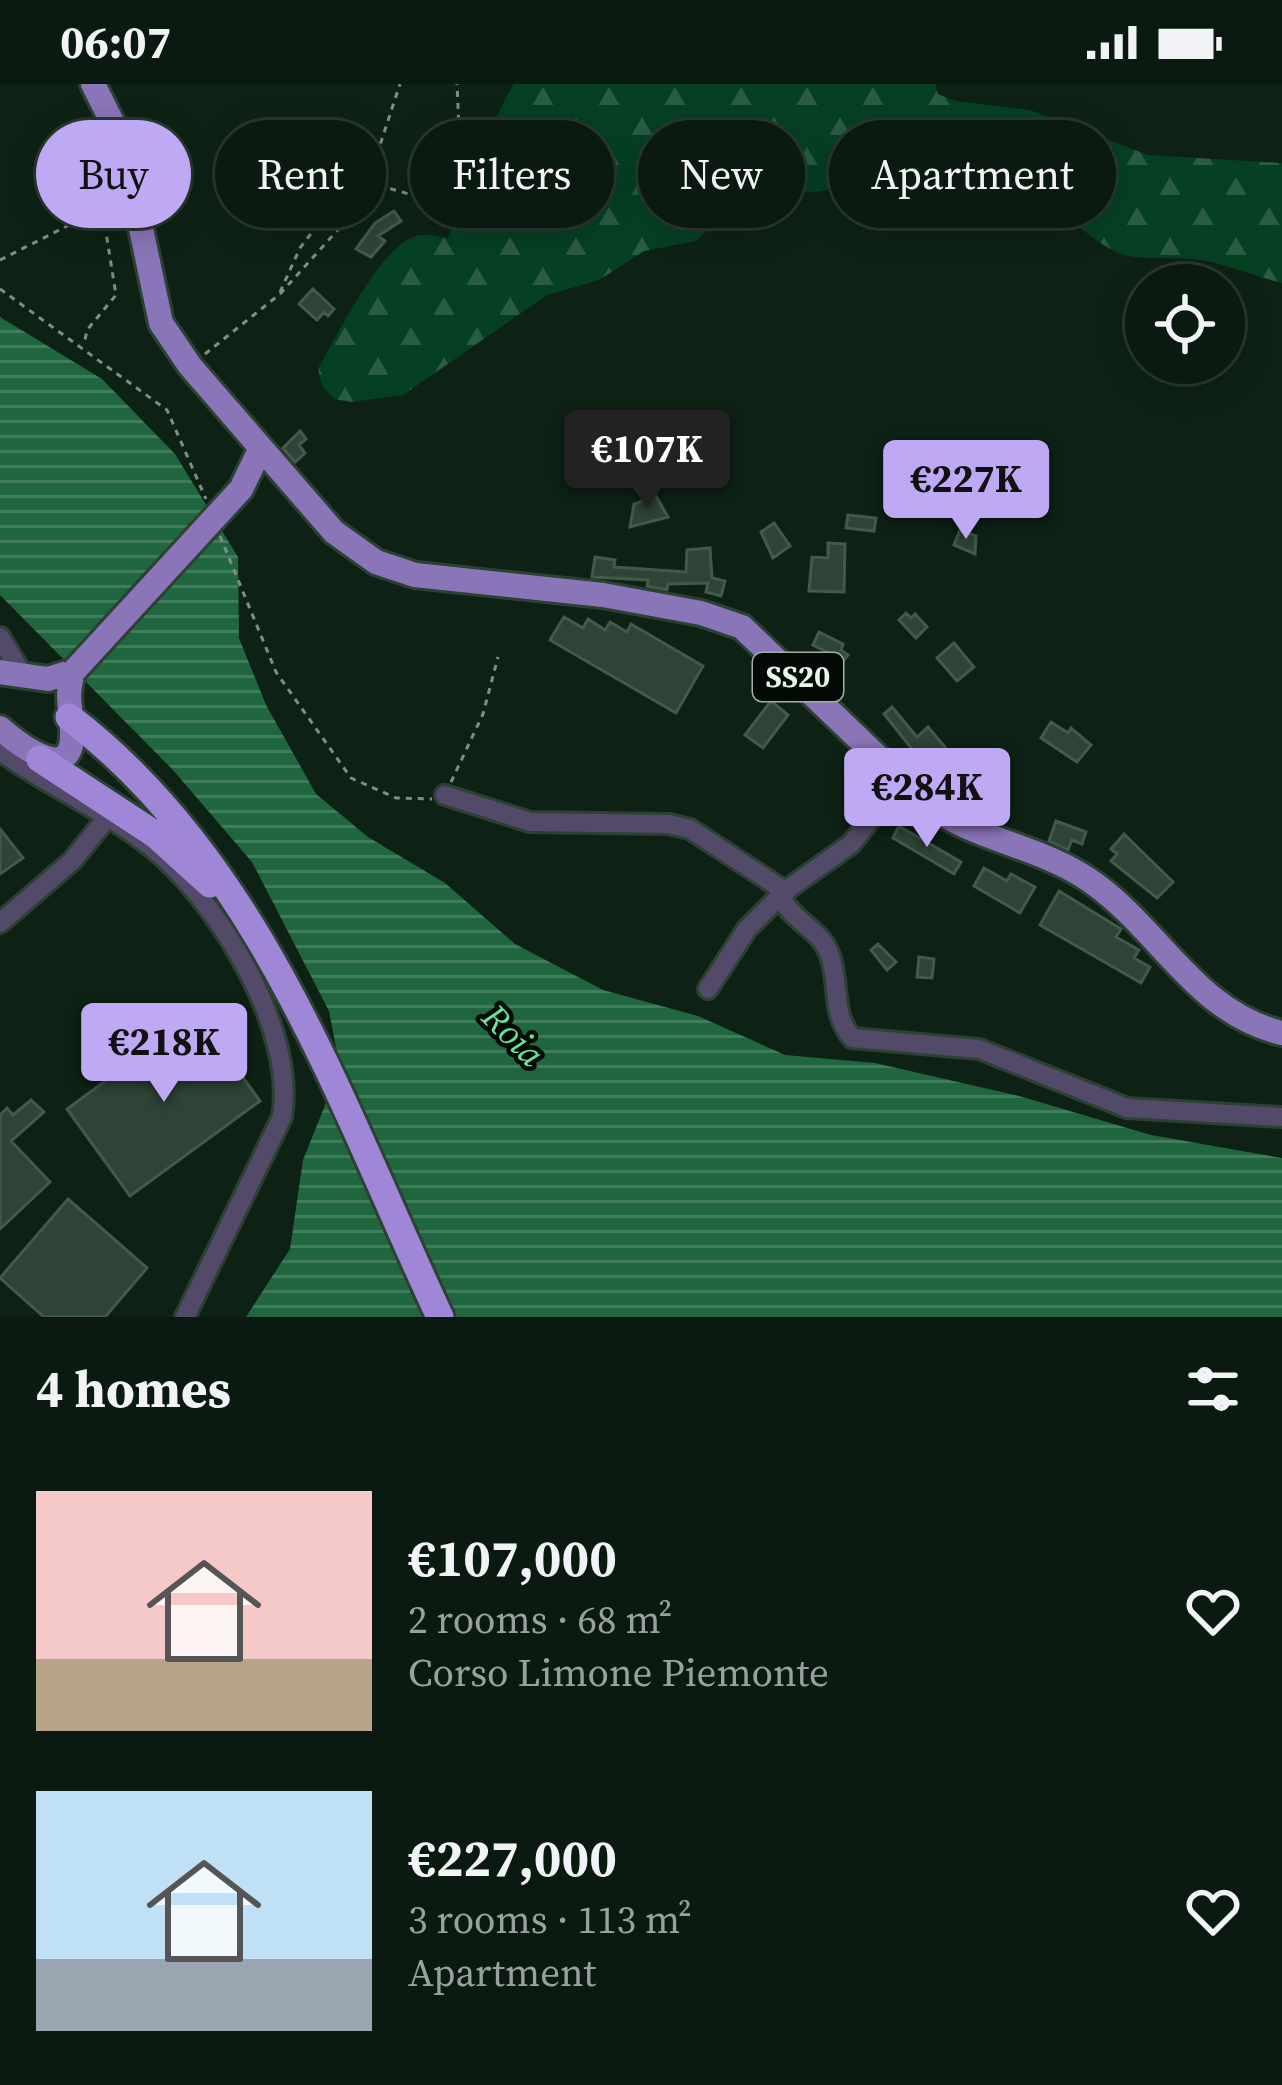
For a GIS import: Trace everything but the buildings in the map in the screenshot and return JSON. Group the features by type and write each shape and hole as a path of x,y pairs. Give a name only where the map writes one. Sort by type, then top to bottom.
{"highway":[{"path":"69,717 176,815 250,924 293,1004 440,1317"},
{"path":"40,759 157,835 250,924"}],"main road":[{"name":"SS20","path":"93,84 123,144 161,323 190,366 334,532 395,568 456,581 603,595 701,613 742,627 902,781 952,822 1085,877 1117,901 1199,990 1226,1011 1282,1034"},
{"path":"0,728 40,759 57,756 68,746 68,686 74,671 268,459"},
{"path":"16,674 48,680 74,671"},
{"path":"16,674 69,717"}],"street":[{"path":"0,637 16,674"},
{"path":"0,751 162,856 244,959 271,1026 285,1099 271,1151 185,1317"},
{"path":"708,989 747,928 785,891 851,844 902,781"},
{"path":"445,795 530,823 669,824 690,829 785,891"},
{"path":"0,923 72,861 106,819"},
{"path":"785,891 783,902 790,914 830,955 838,1015 852,1038 979,1049 1127,1108 1282,1117"}],"path":[{"path":"280,294 300,248 381,142 400,84"},
{"path":"190,366 280,294 371,193 388,188 423,198 459,128 457,84"},
{"path":"0,260 87,216 104,220 116,295 87,330 84,346"},
{"path":"0,289 167,410 210,508"},
{"path":"216,526 276,672 351,778 396,798 425,801 445,795 483,714 498,657"}],"green space":[{"path":"514,84 935,84 938,94 955,101 1030,110 1056,120 829,120 829,190 815,192 805,191 805,120 638,120 638,228 709,228 696,241 644,251 599,280 547,295 403,395 352,402 334,399 322,385 318,369 372,277 411,238 448,238 452,228 614,228 614,120 496,120"},
{"path":"1116,143 1148,155 1282,163 1282,283 1245,272 1245,264 1147,258 1104,245 1081,228 1116,228"}],"water":[{"name":"Roia","path":"0,317 102,379 175,454 238,557 239,638 266,705 316,794 368,837 445,883 515,944 603,990 698,1016 785,1055 875,1063 1019,1096 1151,1135 1282,1158 1282,1317 246,1317 290,1249 303,1160 340,1068 329,1011 252,862 173,770 0,595"}]}
